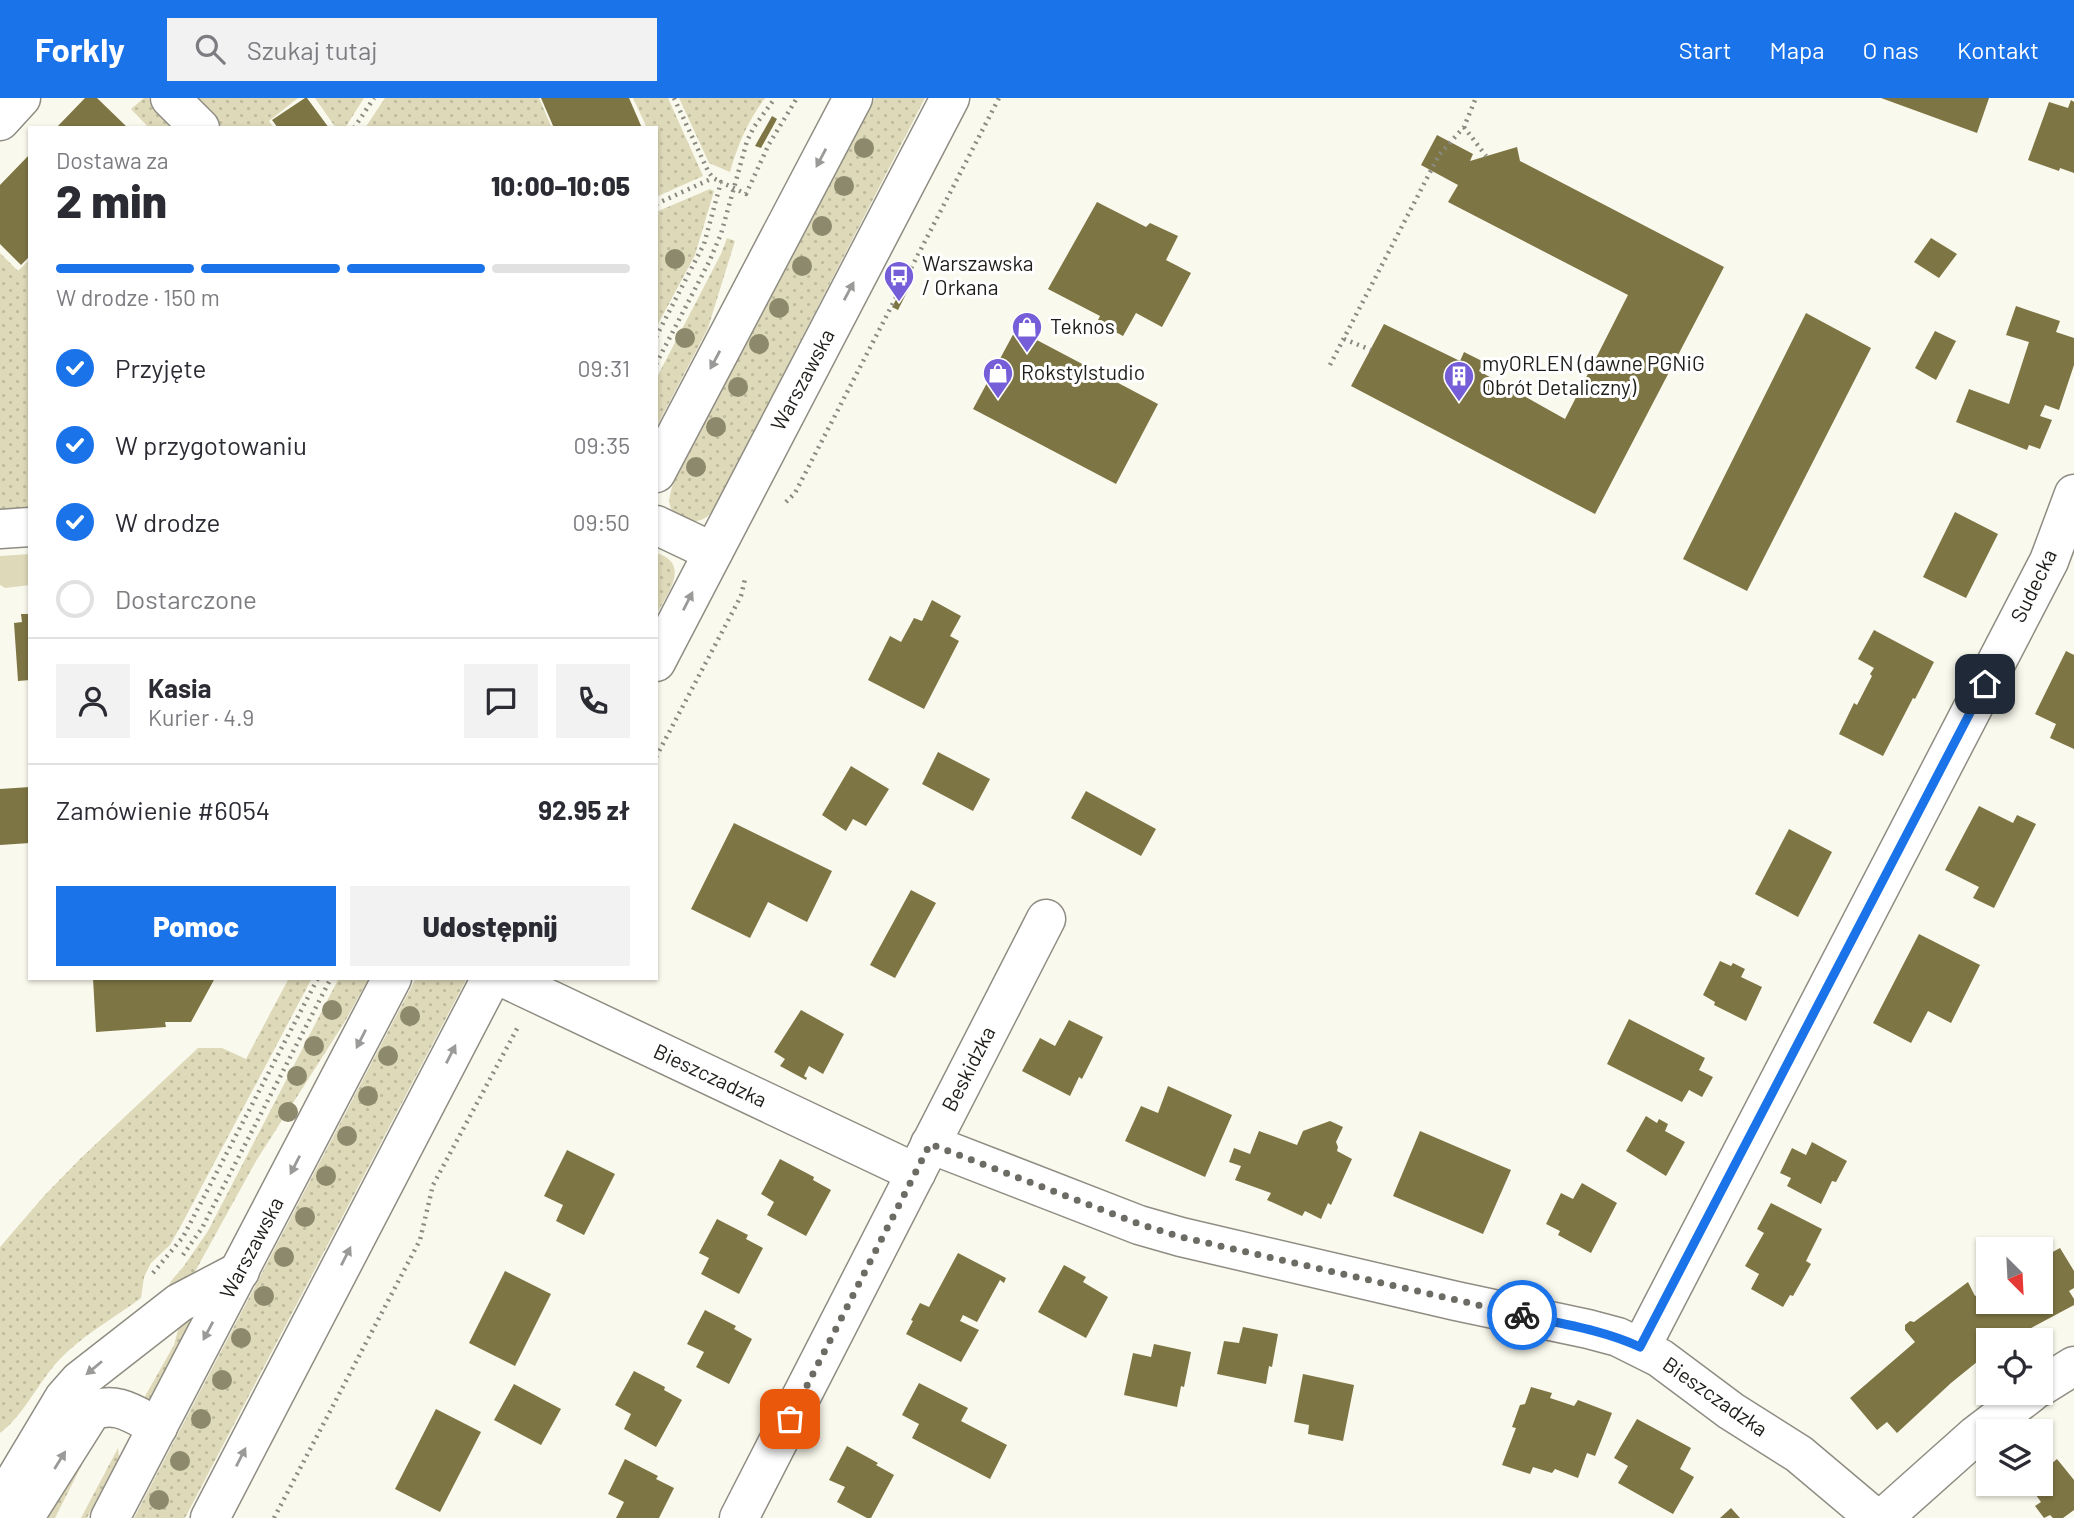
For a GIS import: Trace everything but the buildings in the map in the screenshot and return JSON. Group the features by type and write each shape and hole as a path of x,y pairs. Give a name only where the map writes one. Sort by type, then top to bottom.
{"street":[{"path":"0,121 21,98"},
{"path":"170,98 198,126"},
{"path":"658,469 853,98"},
{"name":"Warszawska","path":"658,658 950,98"},
{"name":"Sudecka","path":"1640,1347 2062,565 2074,494"},
{"path":"658,526 713,552"},
{"path":"0,529 28,527"},
{"name":"Beskidzka","path":"739,1518 1046,919"},
{"name":"Warszawska","path":"110,1518 391,980"},
{"path":"210,1518 490,980"},
{"name":"Bieszczadzka","path":"509,980 923,1159 1170,1234 1618,1337 1660,1358 1731,1411 1799,1454 1875,1518"},
{"path":"0,1505 64,1398 79,1381 179,1303 240,1271"},
{"path":"2053,1379 2074,1366"},
{"path":"1883,1518 1976,1435 2015,1405"},
{"path":"24,1518 91,1412 117,1407 158,1427"}],"path":[{"path":"355,126 374,98"},
{"path":"674,98 713,178 746,194 769,144 797,98"},
{"path":"658,360 709,262 720,234 747,141 775,98"},
{"path":"779,507 796,493 999,98"},
{"path":"1330,365 1438,155 1464,127 1475,100"},
{"path":"1464,127 1486,156"},
{"path":"658,203 713,178"},
{"path":"658,333 704,244 721,182"},
{"path":"1344,338 1371,350"},
{"path":"658,753 741,596 747,573"},
{"path":"149,1279 155,1268 183,1237 317,980"},
{"path":"176,1264 202,1228 330,980"},
{"path":"274,1518 420,1240 433,1185 521,1020"}],"shaded area":[{"path":"144,98 148,98 176,126 147,126 131,109"},
{"path":"187,98 298,98 269,121 273,126 215,126"},
{"path":"315,98 364,98 346,126 335,126"},
{"path":"385,98 539,98 551,126 366,126"},
{"path":"633,98 668,98 703,176 658,196 658,126 646,126"},
{"path":"679,98 765,98 744,133 730,172 709,163"},
{"path":"875,98 925,98 715,507 708,516 698,521 681,518 670,506 673,484"},
{"path":"710,189 714,191 695,255 658,324 658,289 658,211"},
{"path":"727,238 735,241 708,328 658,424 658,375"},
{"path":"0,253 18,271 28,261 28,516 0,518"},
{"path":"28,554 28,585 5,588 0,585 0,556"},
{"path":"658,554 673,564 675,572 670,589 658,611"},
{"path":"288,980 311,980 170,1245 151,1263 144,1277 141,1298 67,1352 9,1426 0,1433 0,1247 80,1159 198,1048 222,1048 246,1059"},
{"path":"338,980 368,980 344,1023 256,1161 192,1277 168,1287 208,1231"},
{"path":"415,980 466,980 185,1518 134,1518"},
{"path":"192,1318 147,1405 140,1405 174,1345 178,1330 175,1320"},
{"path":"96,1437 55,1518 40,1518"},
{"path":"118,1448 119,1457 87,1518 81,1518"}],"way so far":[{"path":"790,1419 930,1144 1139,1224 1181,1237 1522,1315"}],"place":[{"name":"Warszawska / Orkana","path":"899,303"},
{"name":"Teknos","path":"1027,354"},
{"name":"Rokstylstudio","path":"998,400"},
{"name":"myORLEN (dawne PGNiG Obrót Detaliczny)","path":"1459,403"}],"route":[{"path":"1522,1315 1618,1337 1640,1347 1985,684"}]}
